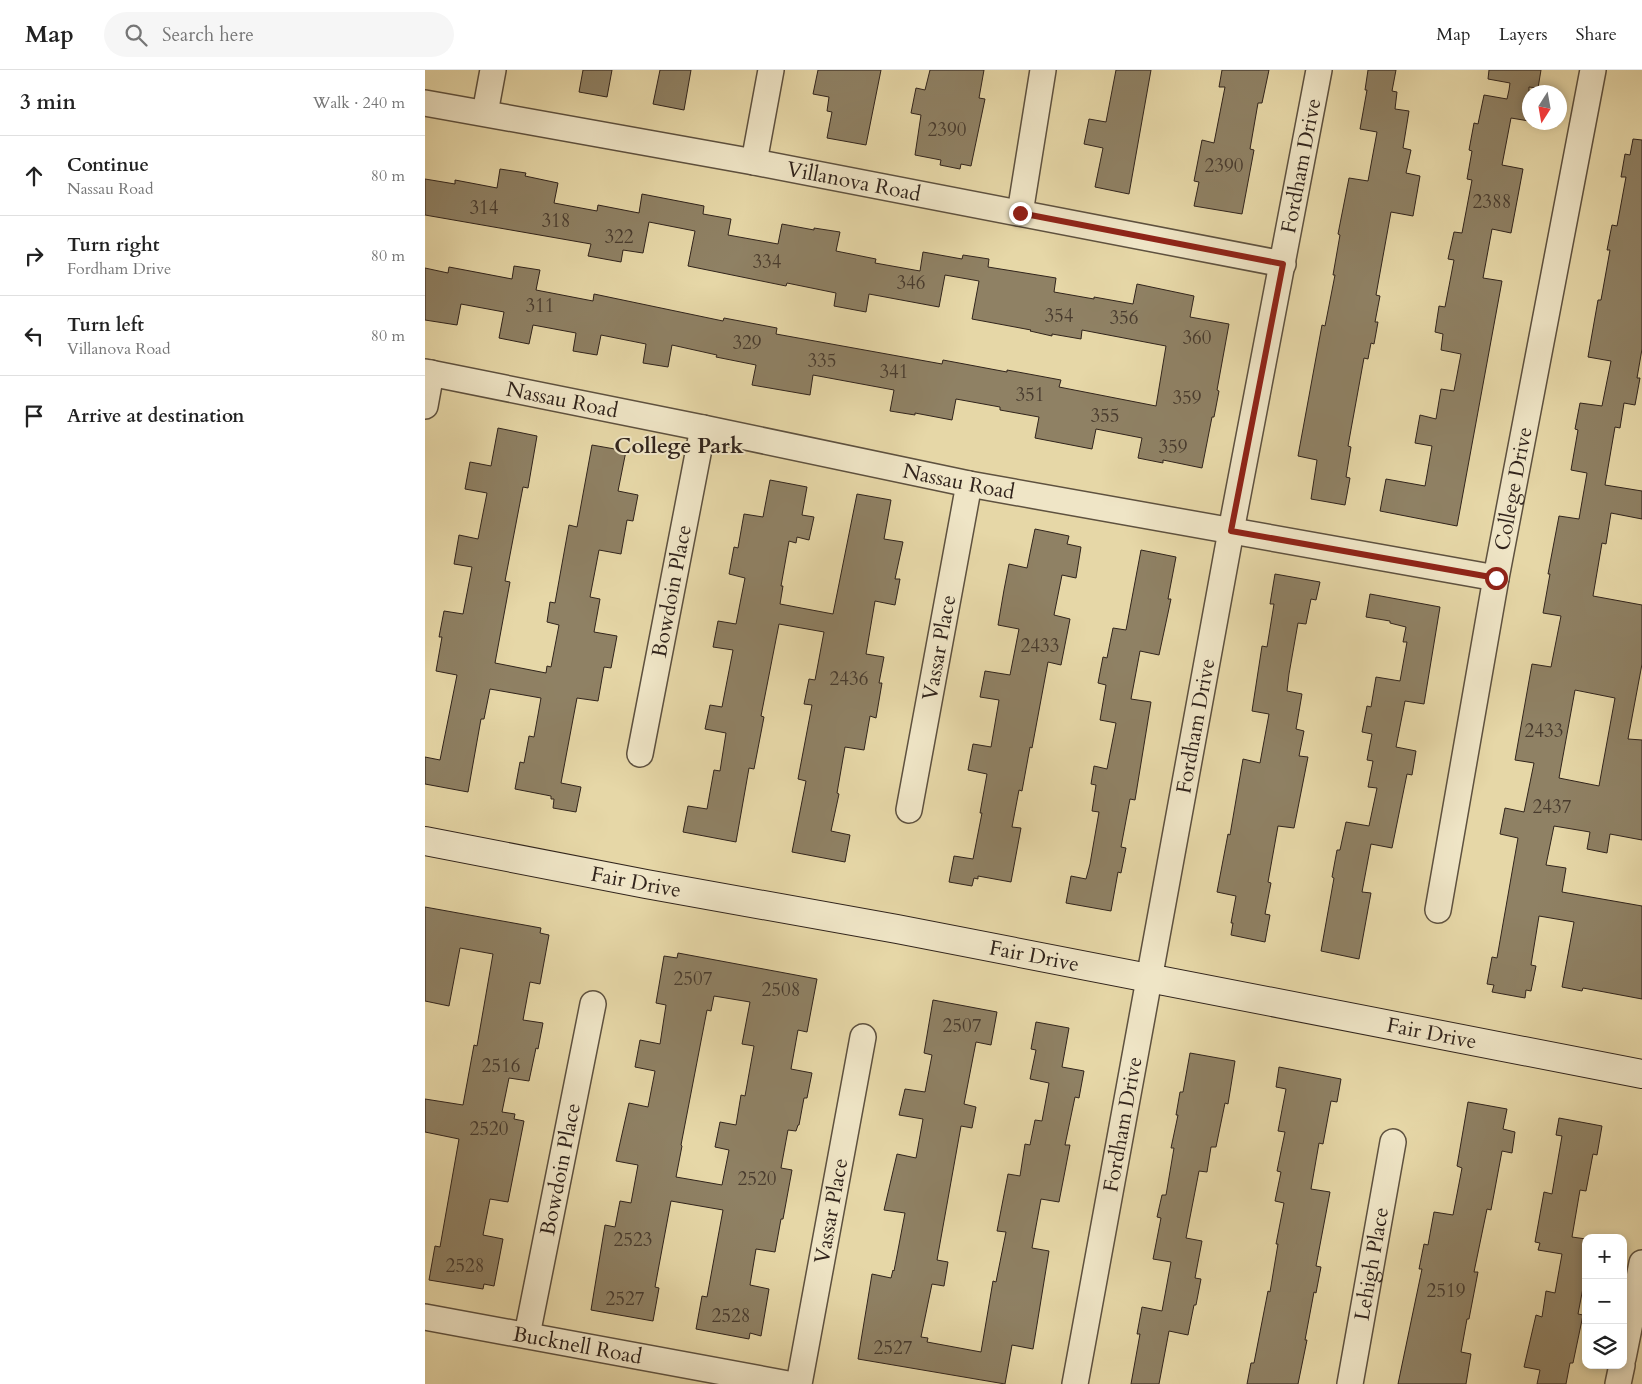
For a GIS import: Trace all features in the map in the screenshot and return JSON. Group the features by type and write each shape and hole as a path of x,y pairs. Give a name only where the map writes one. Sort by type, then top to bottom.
{"main road":[{"name":"Fair Drive","path":"425,841 645,884 897,929 1642,1074"}],"street":[{"path":"485,113 493,70"},
{"path":"754,162 771,70"},
{"path":"1020,213 1043,70"},
{"name":"Fordham Drive","path":"1075,1384 1231,531 1319,70"},
{"name":"College Drive","path":"1438,910 1496,578 1593,70"},
{"name":"Villanova Road","path":"425,103 754,162 1283,264"},
{"path":"425,406 428,373"},
{"name":"Nassau Road","path":"428,373 969,484 1496,578"},
{"name":"Bowdoin Place","path":"640,754 703,428"},
{"name":"Vassar Place","path":"909,810 969,484"},
{"name":"Bowdoin Place","path":"527,1336 593,1004"},
{"name":"Vassar Place","path":"799,1384 863,1037"},
{"name":"Lehigh Place","path":"1350,1384 1393,1142"},
{"path":"1627,1338 1642,1263"},
{"name":"Bucknell Road","path":"425,1316 788,1384"},
{"path":"1618,1384 1621,1369"}],"building":[{"path":"583,70 612,70 607,97 579,92"},
{"path":"660,70 691,70 684,110 653,104"},
{"path":"818,70 881,70 866,145 827,138 832,112 827,111 829,97 813,94"},
{"path":"930,70 984,70 979,98 985,99 971,166 961,164 960,169 940,165 941,160 915,155 921,115 911,113 916,88 925,90"},
{"path":"1116,70 1151,70 1129,194 1095,187 1103,148 1084,144 1089,119 1106,122"},
{"path":"1222,70 1269,70 1262,103 1258,103 1250,149 1254,150 1242,214 1194,206 1199,182 1194,181 1202,140 1214,143 1225,87 1219,87"},
{"path":"1368,70 1396,70 1392,91 1397,92 1395,109 1409,111 1403,148 1411,150 1406,173 1420,176 1413,216 1391,212 1376,295 1380,296 1375,322 1378,322 1374,344 1371,343 1368,359 1364,358 1348,446 1351,447 1346,477 1350,478 1345,505 1311,499 1317,460 1298,456 1322,325 1325,326 1335,275 1333,275 1340,235 1338,234 1349,178 1368,181 1377,132 1360,129 1367,90 1365,90"},
{"path":"1489,70 1541,70 1538,85 1522,85 1522,120 1511,118 1502,165 1523,169 1511,233 1492,229 1483,278 1502,281 1457,526 1380,511 1386,479 1425,486 1432,446 1415,443 1420,415 1436,419 1441,389 1454,391 1461,354 1441,350 1443,334 1435,332 1439,306 1445,307 1454,260 1448,259 1454,232 1462,233 1472,180 1467,179 1472,151 1469,150 1474,123 1478,124 1484,95 1507,99 1509,90 1510,83 1488,79"},
{"path":"1633,139 1642,140 1642,349 1637,378 1640,378 1635,405 1624,403 1620,428 1615,427 1605,485 1642,491 1642,519 1611,513 1606,544 1602,543 1593,596 1642,605 1642,664 1628,739 1642,740 1642,840 1610,834 1607,853 1587,849 1590,832 1554,826 1546,865 1566,868 1562,892 1642,906 1642,999 1583,988 1582,991 1562,987 1574,922 1539,916 1531,965 1536,966 1531,991 1526,990 1525,998 1492,992 1494,985 1487,984 1492,957 1497,958 1518,838 1500,834 1505,808 1524,812 1534,763 1515,760 1532,664 1551,667 1561,616 1543,613 1559,516 1579,519 1587,473 1571,470 1578,430 1575,429 1580,403 1602,406 1611,361 1588,357 1598,300 1601,300 1610,250 1607,250 1612,225 1617,226 1626,177 1621,177 1625,154 1630,155","holes":["1575,690 1615,698 1599,786 1559,778"]},
{"path":"500,169 526,173 525,176 558,183 554,203 597,211 598,205 639,213 642,194 704,206 703,214 731,219 728,235 778,244 782,224 814,230 814,228 840,232 836,251 876,259 875,263 920,271 923,252 962,259 963,255 989,259 988,267 1056,278 1054,292 1133,304 1137,284 1194,296 1190,317 1229,324 1217,390 1219,391 1202,468 1163,460 1163,463 1138,458 1142,438 1096,429 1092,449 1035,438 1039,417 1000,410 1000,407 956,399 952,420 915,413 915,415 890,411 894,390 813,375 810,395 752,385 756,365 672,345 668,367 643,363 646,344 601,335 597,355 573,351 576,333 533,325 529,344 499,338 504,312 461,304 457,325 425,320 425,268 448,273 449,267 512,279 514,266 540,270 536,290 593,301 594,294 723,321 724,318 777,328 776,334 942,364 943,360 1061,380 1059,387 1156,406 1166,346 1082,330 1081,339 1052,334 1052,336 1031,330 972,319 979,281 945,275 939,307 869,294 866,312 834,306 836,293 787,283 786,286 688,266 695,231 649,222 643,253 623,250 621,262 588,256 591,244 425,215 425,179 455,184 455,180 497,188"},
{"path":"498,428 537,436 528,488 523,487 505,581 510,582 495,663 546,673 547,666 551,667 559,625 547,622 550,602 555,603 569,525 577,527 592,445 626,451 618,491 638,495 633,521 627,520 621,554 599,550 590,597 600,599 594,632 617,636 611,668 604,667 598,701 577,698 561,783 581,787 576,812 553,808 554,799 551,799 551,796 515,789 520,762 524,763 529,736 534,737 541,698 490,689 484,719 481,719 468,792 425,784 425,757 440,760 457,675 436,671 442,637 439,637 444,611 463,614 472,567 454,564 459,535 478,539 487,493 465,489 470,462 491,466"},
{"path":"770,480 807,487 802,515 814,517 809,540 797,537 796,543 789,541 781,586 783,586 780,604 833,614 857,494 891,500 884,539 903,542 895,579 900,579 895,605 875,601 866,654 884,657 879,683 882,683 876,718 870,716 864,750 845,747 837,793 839,794 831,831 850,835 845,862 792,852 806,781 798,779 812,705 804,704 809,679 815,680 824,632 779,624 761,716 764,717 754,769 749,768 736,842 683,832 688,806 707,809 714,770 720,771 726,733 705,729 710,705 722,707 733,650 713,647 718,621 736,624 745,578 729,574 734,547 738,548 744,514 763,517"},
{"path":"1035,529 1069,536 1067,544 1081,547 1076,578 1062,575 1054,615 1070,619 1061,665 1048,662 1032,748 1030,747 1022,791 1019,790 1012,827 1021,828 1011,882 978,876 978,879 974,878 972,886 949,882 954,856 973,859 987,774 968,770 973,744 991,747 999,700 980,697 985,671 1010,675 1019,629 998,625 1009,564 1027,568"},
{"path":"1141,550 1176,557 1168,599 1171,599 1159,655 1140,651 1131,699 1151,702 1135,800 1130,799 1121,847 1126,848 1121,873 1118,872 1111,911 1066,903 1071,876 1086,879 1090,864 1099,812 1092,811 1096,785 1091,784 1094,766 1107,769 1116,723 1100,720 1106,685 1098,683 1103,657 1107,658 1113,628 1126,630"},
{"path":"1275,574 1320,582 1316,600 1311,599 1306,624 1298,623 1289,674 1287,691 1302,694 1296,729 1304,731 1299,756 1308,757 1294,828 1278,826 1268,882 1271,883 1265,914 1270,915 1265,942 1231,935 1233,923 1231,923 1236,896 1217,892 1228,834 1230,835 1243,759 1260,763 1269,714 1252,711 1262,646 1267,647 1274,604 1270,604"},
{"path":"1370,594 1440,607 1424,704 1405,701 1396,747 1416,751 1412,775 1407,774 1392,848 1371,844 1362,892 1371,893 1359,959 1321,951 1334,878 1332,877 1337,850 1340,850 1346,822 1369,826 1377,788 1368,787 1373,761 1367,760 1372,734 1362,732 1367,706 1371,707 1376,677 1400,681 1407,642 1403,642 1406,627 1390,623 1390,621 1366,617"},
{"path":"425,907 541,928 540,933 549,935 540,984 530,982 523,1020 543,1023 538,1049 536,1048 529,1081 509,1078 502,1112 515,1114 514,1119 524,1121 508,1202 490,1199 483,1235 503,1239 494,1286 484,1284 483,1289 429,1280 435,1246 440,1247 459,1139 425,1132 425,1099 463,1105 474,1045 477,1046 493,954 460,948 449,1006 425,1001"},
{"path":"678,953 817,979 807,1032 798,1030 791,1069 812,1073 807,1098 804,1098 799,1125 796,1131 788,1130 781,1168 792,1170 775,1252 756,1249 750,1285 769,1289 761,1336 750,1333 749,1339 696,1329 702,1296 707,1297 723,1210 671,1201 655,1287 659,1288 653,1321 591,1310 605,1225 615,1227 620,1201 631,1203 638,1165 616,1161 629,1103 648,1107 655,1071 635,1067 640,1040 660,1044 666,1005 656,1003 664,956 677,958","holes":["714,996 750,1002 742,1044 754,1046 745,1096 741,1095 736,1125 720,1122 715,1147 729,1150 722,1185 676,1177 707,1010 711,1011"]},
{"path":"933,1000 997,1012 991,1045 976,1042 964,1104 976,1107 972,1128 961,1126 937,1260 948,1262 944,1286 932,1284 921,1337 928,1338 927,1342 981,1352 993,1281 996,1282 1006,1232 997,1231 1008,1174 1020,1176 1025,1144 1030,1145 1035,1120 1042,1121 1049,1083 1030,1079 1036,1050 1031,1049 1036,1022 1069,1028 1062,1067 1084,1071 1079,1098 1075,1097 1065,1145 1070,1145 1059,1202 1041,1199 1032,1248 1049,1251 1033,1349 1012,1345 1005,1384 858,1359 872,1274 891,1278 894,1271 905,1213 884,1210 897,1154 916,1158 923,1119 899,1115 905,1089 925,1092 932,1055 924,1053"},
{"path":"1190,1053 1235,1061 1228,1104 1225,1103 1216,1147 1211,1147 1207,1172 1199,1171 1186,1238 1202,1241 1195,1278 1201,1279 1188,1335 1169,1331 1159,1384 1131,1384 1140,1334 1137,1334 1142,1307 1162,1311 1171,1262 1153,1259 1161,1218 1157,1217 1162,1195 1166,1195 1174,1148 1171,1148 1178,1115 1176,1115 1180,1092 1183,1092"},
{"path":"1279,1067 1341,1079 1337,1102 1331,1101 1323,1144 1319,1143 1311,1189 1330,1192 1316,1266 1321,1267 1316,1293 1314,1292 1298,1384 1247,1384 1251,1363 1254,1363 1268,1291 1270,1292 1278,1244 1276,1244 1284,1203 1275,1201 1281,1172 1277,1171 1285,1132 1278,1131 1286,1089 1276,1087"},
{"path":"1468,1102 1507,1109 1503,1129 1515,1132 1512,1153 1502,1151 1491,1210 1487,1209 1474,1272 1478,1272 1461,1352 1471,1354 1466,1384 1398,1384 1422,1269 1419,1269 1424,1244 1428,1245 1434,1212 1453,1215 1462,1168 1457,1166"},
{"path":"1559,1118 1602,1126 1597,1155 1593,1154 1586,1191 1580,1190 1572,1237 1582,1238 1582,1293 1578,1314 1582,1315 1582,1320 1573,1363 1570,1363 1566,1384 1537,1384 1540,1370 1524,1367 1536,1315 1542,1317 1546,1291 1555,1293 1562,1254 1538,1250 1540,1243 1535,1242 1544,1192 1552,1194 1562,1136 1556,1135"}],"district":[{"name":"College Park","path":"679,446"}],"route":[{"path":"1020,213 1283,264 1231,531 1496,578"}]}
